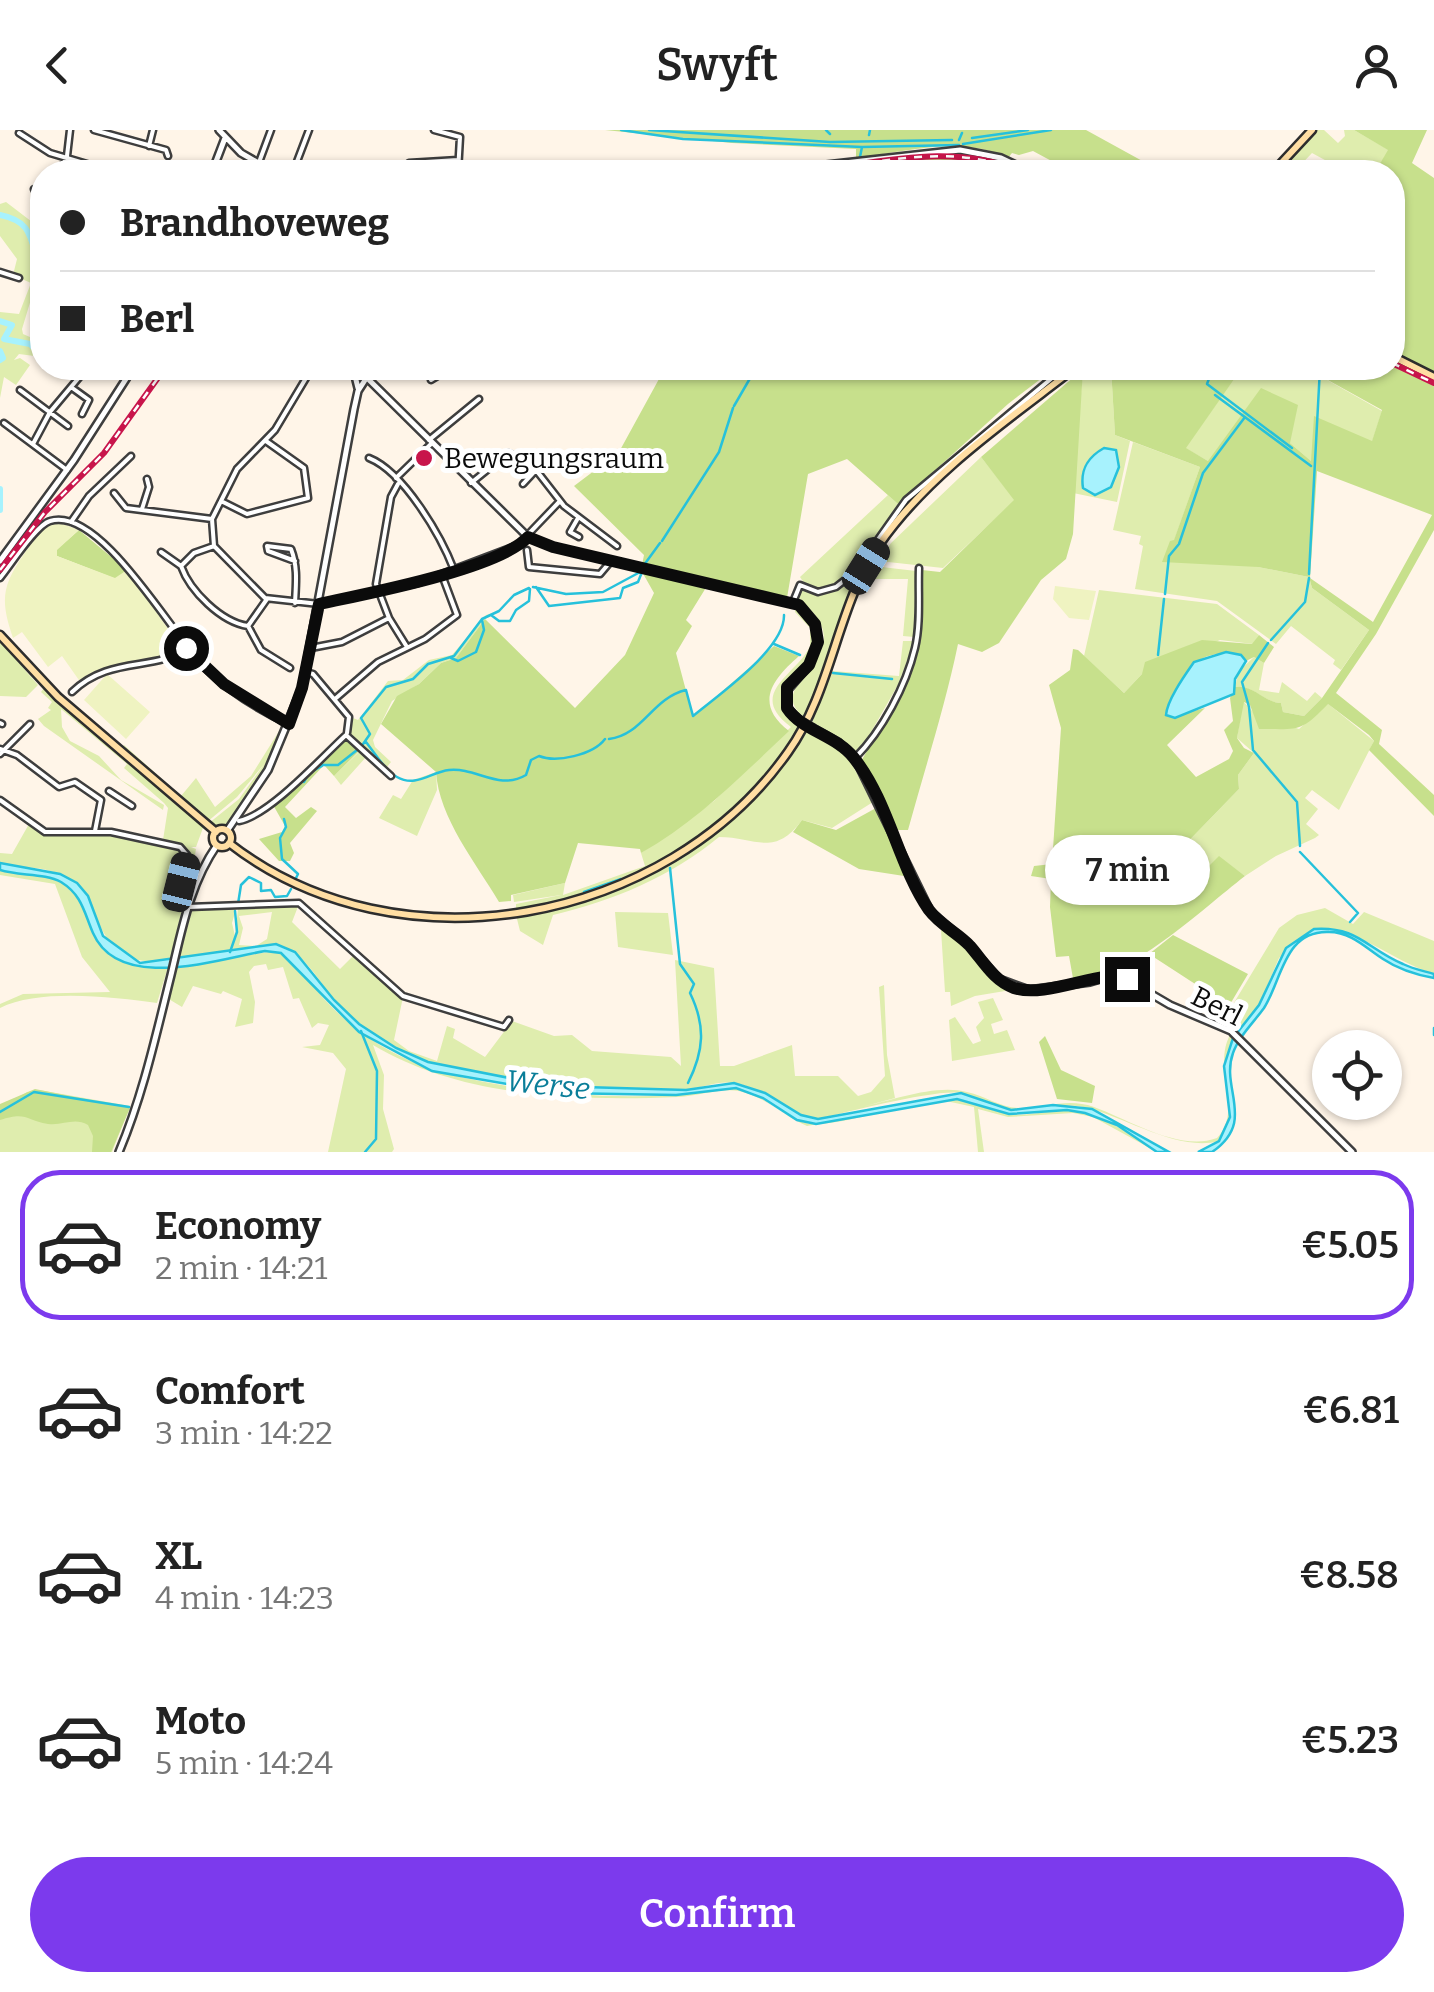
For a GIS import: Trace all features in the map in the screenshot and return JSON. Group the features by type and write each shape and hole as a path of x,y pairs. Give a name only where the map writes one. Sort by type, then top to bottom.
{"main road":[{"path":"1284,160 1312,130"},
{"path":"1405,363 1434,378"},
{"path":"0,635 68,706 216,832 217,845 229,843 288,882 344,902 416,914 521,912 582,900 656,870 703,840 751,798 790,749 808,718 860,578 896,522 972,451 1060,380"},
{"path":"216,832 227,831 229,843"}],"street":[{"path":"66,158 70,130"},
{"path":"94,130 166,150 168,156"},
{"path":"149,146 153,130"},
{"path":"218,130 252,160"},
{"path":"260,160 270,130"},
{"path":"298,160 309,130"},
{"path":"434,130 460,137"},
{"path":"459,160 462,130"},
{"path":"19,132 46,152 73,160"},
{"path":"217,160 225,138"},
{"path":"871,160 960,150 1004,160"},
{"path":"0,272 19,278"},
{"path":"34,444 50,412 77,380"},
{"path":"0,560 67,470 125,380"},
{"path":"303,380 266,441 244,457 212,518 214,546 267,599 319,604 454,570 518,545 560,500"},
{"path":"227,831 262,781 289,724 306,672 357,380"},
{"path":"358,391 365,380"},
{"path":"370,380 528,537 553,547 793,602 800,586 818,592 836,587 854,572 906,500 1050,380"},
{"path":"71,387 89,400 82,414"},
{"path":"20,390 68,426"},
{"path":"407,647 377,592 391,496 396,482 430,442 479,399"},
{"path":"4,424 67,470"},
{"path":"266,441 304,468 308,498"},
{"path":"471,483 511,452 524,457 578,518 617,546"},
{"path":"120,455 125,461"},
{"path":"71,524 88,496 131,456"},
{"path":"369,458 396,482 438,534 454,570"},
{"path":"522,484 536,470"},
{"path":"142,509 150,483 147,479"},
{"path":"114,493 126,508 212,518"},
{"path":"221,501 247,514 317,496"},
{"path":"578,518 570,532 579,537"},
{"path":"0,578 41,526 58,520 71,524 102,542 128,566 186,648 224,684 289,724"},
{"path":"181,566 194,553 214,546"},
{"path":"295,561 268,551 266,546 292,549 295,561 295,602"},
{"path":"528,550 529,571 600,574 611,561"},
{"path":"162,552 181,566 187,579 215,608 248,626 261,650 290,668"},
{"path":"854,758 868,745 899,691 916,646 919,568"},
{"path":"335,699 364,672 434,633 458,613 442,574"},
{"path":"248,626 267,599"},
{"name":"Berl","path":"793,602 812,617 818,636 814,657 786,692 787,708 798,720 838,742 854,758 930,911 968,944 999,979 1029,990 1090,982 1117,974 1170,1005 1216,1022 1243,1041 1352,1152"},
{"path":"311,648 342,642 389,618"},
{"path":"72,692 108,670 171,657 186,648"},
{"path":"239,821 260,810 346,735 349,717 313,674 306,672"},
{"path":"1,751 30,724"},
{"path":"346,735 391,776"},
{"path":"1,751 17,755 59,786 75,782 101,800 94,831"},
{"path":"109,791 132,806"},
{"path":"0,800 45,832 132,835 180,847 187,855 182,885 194,890"},
{"path":"119,1152 141,1094 188,907 217,845"},
{"path":"188,907 300,903 398,992 504,1027 510,1020"}],"green space":[{"path":"605,130 1086,130 1141,160 1050,160 1033,151 1012,153 1008,158 972,147 953,146 856,158 856,149 732,143"},
{"path":"1315,130 1324,130 1338,143 1345,136 1344,130 1354,130 1389,150 1383,160 1325,160 1312,153 1305,160 1287,160"},
{"path":"1354,130 1427,130 1412,163 1434,178 1434,375 1405,359 1405,160 1382,160 1388,150"},
{"path":"944,157 983,160 920,160"},
{"path":"6,202 30,220 30,283 13,275 17,259 0,236 0,204"},
{"path":"30,286 30,303 22,329 30,337 30,355 19,354 14,360 20,358 30,365 16,385 4,377 0,398 0,312 19,314"},
{"path":"1405,371 1434,386 1434,530 1376,634 1336,693 1382,730 1379,744 1434,795 1434,816 1369,750 1374,741 1369,735 1328,704 1298,727 1259,729 1250,705 1244,702 1237,738 1254,753 1238,775 1239,789 1175,855 1195,880 1219,856 1245,876 1141,956 1096,979 1074,984 1069,956 1056,957 1051,879 1031,876 1034,866 1052,864 1061,728 1049,685 1070,670 1073,649 1124,693 1142,674 1145,662 1202,640 1252,644 1259,635 1274,647 1264,663 1254,657 1246,661 1231,652 1204,658 1195,664 1170,702 1166,714 1170,717 1205,708 1167,745 1196,777 1229,759 1233,751 1224,730 1233,721 1230,698 1235,687 1248,688 1281,703 1283,712 1304,716 1322,698 1369,630 1312,588 1309,577 1258,567 1162,562 1200,467 1115,435 1112,380 1234,380 1186,448 1208,461 1261,388 1298,405 1290,443 1311,461 1314,416 1372,441 1382,410 1328,380 1405,380","holes":["1317,471 1432,515 1373,622 1310,578"]},
{"path":"658,380 1039,380 898,504 847,459 808,474 787,598 642,565 644,555 574,486 619,452"},
{"path":"1070,380 1082,380 1073,534 1066,559 1041,580 999,643 982,652 958,644 908,830 893,830 860,763 902,691 918,649 922,570 940,572 1014,500 981,457"},
{"path":"1082,380 1112,380 1115,435 1130,441 1117,502 1073,493"},
{"path":"1233,380 1327,380 1382,411 1372,442 1312,462 1290,443 1208,461 1185,448"},
{"path":"1133,442 1200,467 1174,541 1258,567 1309,577 1312,588 1369,630 1341,670 1333,664 1335,660 1291,626 1276,644 1217,601 1135,589 1143,546 1139,544 1141,536 1113,530"},
{"path":"981,457 1015,500 943,568 879,561 891,543"},
{"path":"888,495 898,504 855,566 826,589 812,589 800,577"},
{"path":"57,522 79,530 57,550 57,556 115,578 127,570 182,649 158,659 122,665 81,683 62,656 48,667 22,632 13,638 6,613 7,585 37,534"},
{"path":"79,530 127,570 116,579 57,556 56,550"},
{"path":"864,563 844,606 805,718 794,705 794,692 820,652 824,636 817,618 797,598 803,588 822,592 837,587"},
{"path":"873,566 916,571 914,637 903,636 908,579 866,579"},
{"path":"641,570 707,586 686,620 692,626 676,653 693,717 774,646 799,656 775,682 769,701 778,721 789,731 700,812 641,853 640,849 578,843 565,883 511,895 511,901 499,902 451,823 436,772 381,724 397,696 419,684 441,663 456,658 485,619 575,708 625,655 654,593"},
{"path":"1055,586 1096,591 1089,620 1069,618 1053,599"},
{"path":"1099,590 1217,604 1259,635 1253,644 1220,640 1142,674 1124,693 1084,656"},
{"path":"795,605 812,624 815,640 806,664 783,689 785,710 801,725 747,795 680,850 642,872 560,902 516,909 516,904 561,895 514,902 513,895 565,883 563,895 645,866 641,853 714,801 791,727 773,704 779,684 810,646 810,628 795,612"},
{"path":"500,611 485,619 456,658 441,663 419,684 392,701 373,740 391,762 386,768 367,756 341,785 334,776 361,750 348,736 353,718 358,720 388,681 403,680 429,660 452,655 486,615"},
{"path":"0,641 38,685 26,697 0,696"},
{"path":"903,641 914,641 899,683 862,748 856,751 812,723 832,671 899,676"},
{"path":"1254,657 1264,663 1259,690 1279,693 1282,682 1307,701 1315,692 1322,698 1304,716 1283,712 1281,703 1235,687 1239,671"},
{"path":"107,674 150,712 126,739 84,700"},
{"path":"44,688 204,825 196,847 191,847 196,849 190,885 184,882 189,858 186,849 163,840 168,808 124,768 127,764 61,709 62,727 70,741 99,756 121,780 164,805 163,810 44,726 38,719 51,710 48,708 52,702 41,692"},
{"path":"1243,701 1255,714 1299,729 1327,703 1374,741 1339,810 1312,790 1305,798 1318,809 1306,824 1319,835 1245,876 1219,857 1195,881 1175,855 1239,789 1238,775 1254,753 1237,738"},
{"path":"281,728 284,732 249,800 220,828 209,823 239,799 265,763 237,797 207,822 121,749 124,745 181,796 196,778 215,807 251,776"},
{"path":"806,728 844,750 873,802 832,828 802,820 792,832 773,842 719,837 640,886 553,915 543,945 520,931 516,915 561,908 605,895 684,856 751,800"},
{"path":"345,738 359,751 334,776 324,765 285,807 296,818 311,807 317,811 290,843 294,853 290,861 279,861 259,839 282,832 285,826 272,803"},
{"path":"436,772 437,790 417,836 379,818 393,795 401,799 413,780"},
{"path":"876,808 923,903 904,876 859,869 793,832 802,820 836,830"},
{"path":"29,824 44,833 130,837 181,851 184,860 178,883 186,892 170,960 145,961 127,956 115,947 77,890 62,876 49,870 0,863 0,853 12,854"},
{"path":"0,870 61,882 87,909 111,952 142,967 168,967 157,1003 55,996 0,1008 0,1004 23,994 110,992 82,957 55,884 0,875"},
{"path":"299,904 292,922 340,969 355,954 403,997 394,1040 409,1051 437,1061 447,1026 455,1029 453,1038 485,1057 512,1021 554,1036 572,1035 592,1051 671,1057 681,1066 675,960 714,968 720,1066 734,1066 792,1045 795,1076 838,1076 858,1096 871,1092 885,1076 879,987 884,985 887,1055 895,1098 862,1107 915,1094 955,1090 1018,1108 1084,1104 1171,1138 1202,1141 1217,1138 1225,1127 1228,1101 1224,1061 1230,1035 1230,1118 1219,1141 1203,1143 1187,1142 1170,1138 1088,1108 1012,1110 961,1093 912,1098 818,1119 735,1083 682,1090 612,1090 499,1081 428,1063 397,1049 354,1020 296,954 272,945 256,946 267,939 272,912 239,916 243,928 239,945 254,946 179,959 192,910 236,909 232,923 235,936 238,909"},
{"path":"1325,908 1353,924 1364,912 1434,941 1434,974 1361,939 1314,929 1279,958 1259,1005 1237,1033 1209,1018 1223,1021 1279,928 1297,915"},
{"path":"615,912 668,913 673,955 618,947"},
{"path":"947,929 1005,985 1005,991 975,996 951,1006 950,992 945,992 941,930"},
{"path":"1173,935 1248,974 1229,1006 1149,954"},
{"path":"275,951 298,967 328,1003 358,1030 408,1060 445,1073 570,1094 649,1096 735,1088 757,1096 796,1120 819,1124 807,1126 739,1091 678,1097 600,1098 482,1086 408,1063 373,1045 384,1075 383,1109 394,1149 328,1152 346,1069 333,1053 302,1047 320,1045 329,1025 318,1023 312,1028 299,998 293,999 283,967 268,970 266,964 254,966 249,972 255,1002 253,1023 235,1027 242,999 223,991 221,994 193,986 182,1007 167,998 177,966"},
{"path":"993,998 1003,1020 991,1024 994,1034 1007,1030 1015,1050 952,1061 949,1020 955,1017 973,1044 981,1041 976,1027 984,1018 978,1002"},
{"path":"1045,1036 1061,1070 1095,1086 1092,1103 1057,1099 1039,1042"},
{"path":"35,1089 130,1108 111,1152 92,1152 93,1136 83,1123 48,1124 21,1116 0,1120 0,1104"},
{"path":"39,1090 130,1106 112,1152 0,1152 0,1110 27,1092"},
{"path":"944,1099 1009,1114 1069,1110 1105,1120 1157,1152 1093,1117 1073,1113 1008,1117 978,1109 984,1152 978,1152 974,1107 946,1101 873,1114"}],"water":[{"path":"1104,448 1116,450 1119,467 1111,487 1095,495 1083,488 1084,469"},
{"path":"1226,652 1241,655 1246,661 1235,679 1234,694 1175,718 1166,715 1173,695 1194,662"},
{"path":"0,863 60,874 77,883 88,896 103,936 140,963 276,944 295,952 359,1024 396,1048 428,1062 550,1086 686,1090 734,1083 765,1093 801,1115 818,1119 961,1093 1011,1110 1053,1105 1092,1109 1169,1152 1157,1152 1117,1125 1067,1110 1009,1114 957,1099 816,1124 797,1120 763,1098 736,1088 676,1095 559,1093 432,1071 359,1032 281,953 265,951 171,968 124,962 106,951 68,887 47,877 0,870"},
{"path":"1314,929 1352,935 1403,964 1434,974 1434,978 1395,966 1344,935 1329,932 1302,939 1286,959 1264,1008 1233,1053 1232,1129 1212,1152 1198,1152 1219,1141 1230,1117 1224,1066 1233,1038 1259,1005 1286,948"}],"waterway":[{"path":"621,130 683,139 862,147"},
{"path":"649,130 830,142 952,140"},
{"path":"826,130 830,134"},
{"path":"869,135 870,130"},
{"path":"972,138 1028,130"},
{"path":"963,144 1051,130"},
{"path":"959,140 962,133"},
{"path":"860,157 862,147 959,145"},
{"path":"0,215 23,225 30,237"},
{"path":"0,321 12,325 4,339 30,344"},
{"path":"0,351 0,360"},
{"path":"734,406 749,380"},
{"path":"1208,380 1207,384 1292,448"},
{"path":"1309,574 1319,380"},
{"path":"1215,395 1311,466"},
{"path":"662,541 719,452 733,408"},
{"path":"1165,594 1169,556 1179,544 1203,473 1245,417"},
{"path":"0,489 0,510"},
{"path":"644,565 660,543"},
{"path":"533,587 566,594 603,592 642,571"},
{"path":"536,587 549,606 620,598 623,588 638,582 642,572"},
{"path":"1271,640 1305,602 1309,578"},
{"path":"361,747 370,734 361,718 386,687 413,679 428,664 454,656 482,619 529,588"},
{"path":"491,615 499,621 510,621 516,610 529,601 530,589"},
{"path":"1158,655 1164,599"},
{"path":"609,739 631,731 664,700 686,690 693,716 762,656 774,642 784,615"},
{"path":"451,658 458,661 476,652 484,630 482,620"},
{"path":"1268,643 1242,682 1253,750 1297,802 1300,846"},
{"path":"774,644 800,655"},
{"path":"833,673 892,679"},
{"path":"366,742 388,770 404,780 459,770 506,781 526,775 531,760 539,756 574,756 605,739"},
{"path":"323,765 338,765 357,750"},
{"path":"304,782 309,773 322,766"},
{"path":"284,819 286,827 280,838 282,859 298,874 295,880"},
{"path":"1300,852 1358,913 1350,922"},
{"path":"670,868 680,964 694,984 690,993 701,1028 700,1049 688,1083"},
{"path":"238,904 241,885 249,877 261,883 261,891 271,890 275,897 287,896 291,889"},
{"path":"584,892 621,879"},
{"path":"230,952 237,932 235,911"},
{"path":"1434,1028 1434,1035"},
{"path":"361,1031 377,1071 376,1139 365,1152"},
{"path":"0,1112 34,1092 129,1107"}],"railway":[{"path":"886,160 941,156 979,160"},
{"path":"1405,369 1434,383"},
{"path":"0,570 45,512 104,453 156,380"}],"place":[{"name":"Bewegungsraum","path":"424,458"}],"route":[{"path":"186,648 244,699 289,724 302,688 319,604 418,583 511,548 528,537 553,547 708,586 793,602 812,617 818,642 809,665 787,687 787,708 798,720 838,742 858,762 933,915 968,944 999,979 1016,988 1067,986 1114,974 1127,979"}],"water label":[{"name":"Werse","path":"548,1085"}]}
